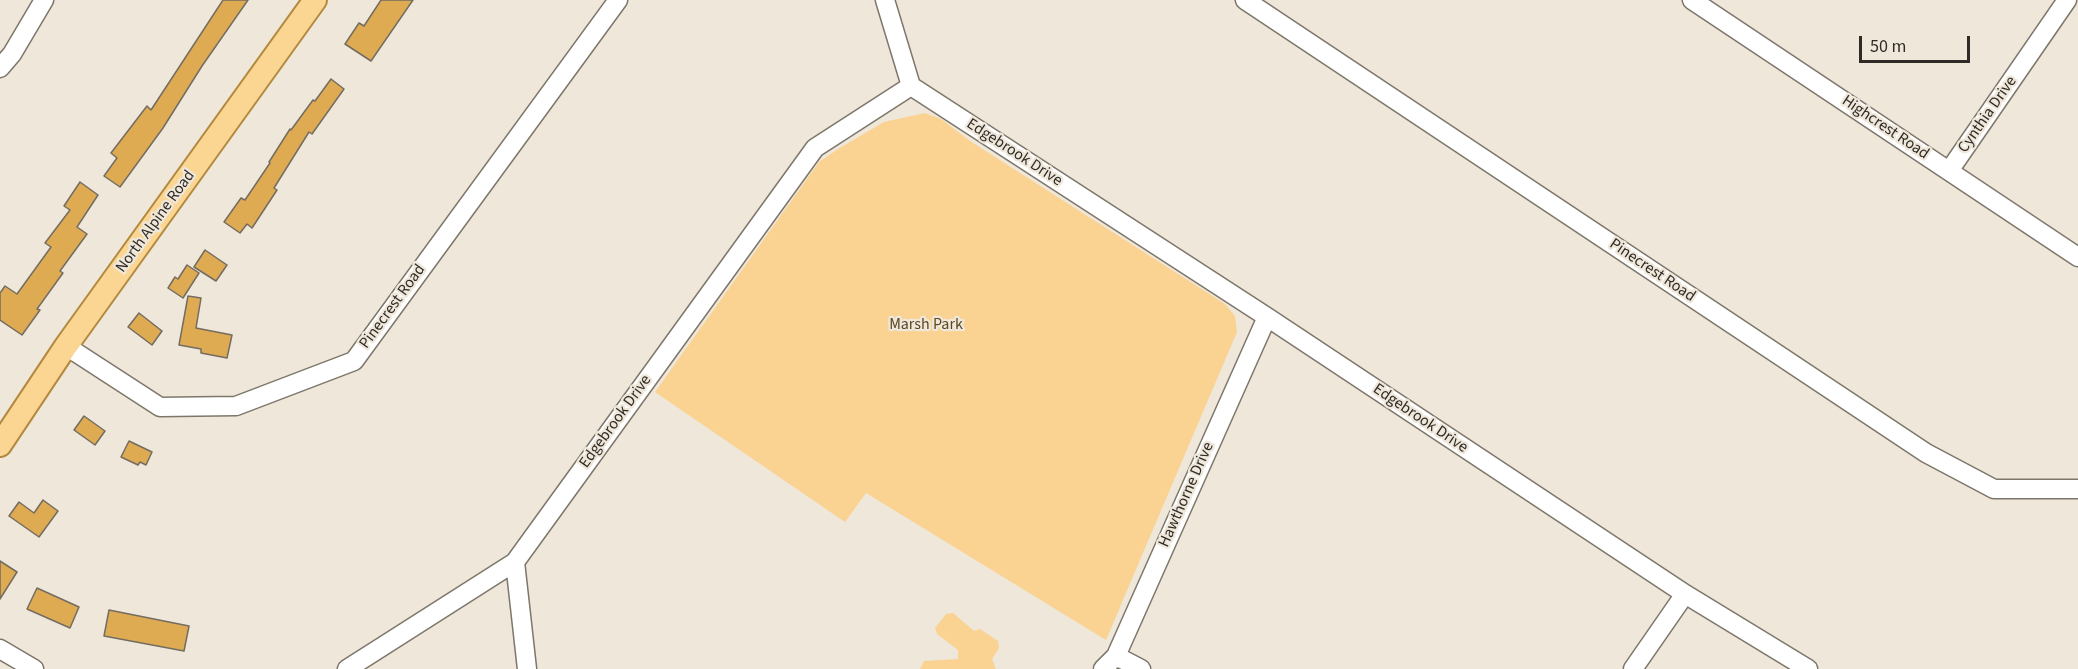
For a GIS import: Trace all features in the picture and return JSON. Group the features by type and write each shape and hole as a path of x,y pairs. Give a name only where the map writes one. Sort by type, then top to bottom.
{"main road":[{"name":"North Alpine Road","path":"0,445 66,346 315,0"}],"street":[{"path":"0,68 12,54 44,0"},
{"name":"Pinecrest Road","path":"66,346 160,407 236,406 354,361 618,0"},
{"path":"885,0 911,86"},
{"name":"Pinecrest Road","path":"1245,0 1926,453 1994,489 2078,489"},
{"name":"Highcrest Road","path":"1692,0 2078,257"},
{"name":"Cynthia Drive","path":"1949,171 2067,0"},
{"name":"Edgebrook Drive","path":"347,669 515,562 815,148 911,86 1684,594 1808,669"},
{"name":"Hawthorne Drive","path":"1103,669 1116,656 1267,318"},
{"path":"515,562 528,669"},
{"path":"1633,669 1684,594"},
{"path":"0,649 34,669"},
{"path":"1116,656 1141,669"}],"green space":[{"name":"Marsh Park","path":"925,113 941,119 970,141 1225,304 1235,316 1237,332 1106,640 866,493 845,522 655,392 819,162 884,122"},
{"path":"953,613 974,631 980,629 998,641 999,648 992,659 996,669 920,669 924,661 958,659 958,650 937,634 935,628 946,614"}],"building":[{"path":"223,0 248,0 202,66 163,128 120,187 104,176 117,158 111,153 147,106 151,110"},
{"path":"381,0 413,0 371,61 345,44 359,23 364,26"},
{"path":"331,79 344,89 312,134 309,132 274,188 277,190 252,228 247,224 240,233 224,222 241,198 245,200 290,129"},
{"path":"80,182 98,195 77,227 87,234 60,271 63,273 37,309 40,310 22,335 0,320 0,293 5,286 17,294 51,247 45,243 70,210 64,206"},
{"path":"205,250 227,265 216,281 194,267"},
{"path":"187,265 199,273 183,298 168,288 175,277 178,279"},
{"path":"188,296 201,298 196,328 232,335 227,358 201,353 201,349 179,345"},
{"path":"139,313 162,331 152,345 128,327"},
{"path":"84,416 105,431 95,445 74,430"},
{"path":"129,441 152,452 146,465 140,462 138,465 121,457"},
{"path":"43,500 58,511 39,537 9,516 19,502 34,513"},
{"path":"0,561 17,572 0,599"},
{"path":"37,588 79,607 70,628 27,609"},
{"path":"109,610 189,626 184,651 104,636"}]}
